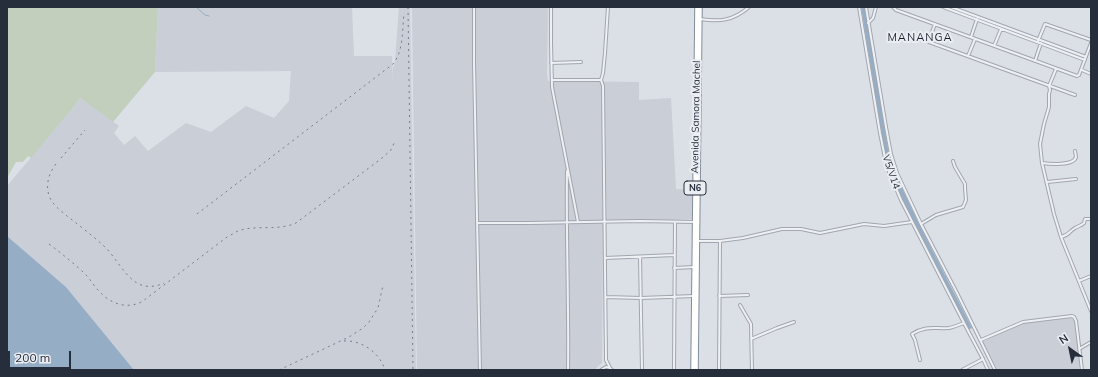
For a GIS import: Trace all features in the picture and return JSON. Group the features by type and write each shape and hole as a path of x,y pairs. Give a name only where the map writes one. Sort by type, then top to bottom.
{"highway":[{"name":"Avenida Samora Machel","path":"696,370 697,7"},
{"name":"Avenida Samora Machel","path":"692,370 696,241 694,222 698,19 700,7"}],"street":[{"path":"474,7 480,370"},
{"path":"551,7 552,80 556,110 578,222"},
{"path":"602,369 606,360 606,297 603,86 601,80 605,54 608,7"},
{"path":"698,19 712,21 727,20 742,13 749,7"},
{"name":"V5/V14","path":"859,7 885,158 892,179 988,370"},
{"path":"866,7 891,154 921,224 995,370"},
{"path":"868,23 873,18 876,7"},
{"path":"893,7 896,10 1077,76 1082,70 1091,43"},
{"path":"943,7 1086,58"},
{"path":"951,7 960,12"},
{"path":"960,12 962,7"},
{"path":"971,37 977,18"},
{"path":"977,18 1000,29 1021,35"},
{"path":"935,24 929,42 1075,95"},
{"path":"1035,61 1045,24 1091,40"},
{"path":"994,46 1000,29"},
{"path":"968,56 975,38"},
{"path":"551,63 581,62"},
{"path":"1056,69 1049,86 1049,107 1040,144 1042,163 1061,237 1091,311"},
{"path":"1082,70 1091,74"},
{"path":"552,80 601,80"},
{"path":"1042,163 1067,163 1073,161 1076,156 1074,150"},
{"path":"921,224 936,215 961,208 964,204 966,200 965,184 955,167 954,161"},
{"path":"567,167 566,223 568,370"},
{"path":"1047,182 1076,179"},
{"path":"1061,237 1068,235 1075,228 1082,226 1085,219 1091,219"},
{"path":"478,223 640,221 694,222"},
{"path":"696,241 720,241 750,237 782,229 801,229 820,233 864,224 884,226 912,221"},
{"path":"674,370 675,222"},
{"path":"719,370 720,241"},
{"path":"605,258 674,255"},
{"path":"640,257 642,370"},
{"path":"674,268 694,267"},
{"path":"1079,281 1091,276"},
{"path":"719,296 748,295"},
{"path":"606,297 641,298 694,296"},
{"path":"740,305 750,324 752,370"},
{"path":"980,340 1023,322 1072,316 1076,321 1082,370"},
{"path":"751,339 794,322"},
{"path":"920,360 912,334 931,327 950,328 964,323"},
{"path":"1080,349 1091,342"},
{"path":"962,370 983,359"},
{"path":"606,360 611,369"},
{"path":"602,369 606,367 611,369"}],"shaded area":[{"path":"158,7 352,7 354,56 392,56 393,83 399,7 410,7 416,370 134,370 66,287 7,236 7,186 80,98 119,126 114,133 124,145 135,136 148,151 186,123 211,132 246,106 274,118 289,101 291,71 155,72"},
{"path":"412,7 548,7 548,81 639,82 639,100 671,98 676,189 693,190 693,219 603,223 602,363 595,370 417,370"},
{"path":"1075,319 1080,370 998,370 983,342 1012,327 1025,323"}],"green space":[{"path":"7,7 158,7 155,72 113,122 80,98 31,158 28,156 23,162 16,162 7,178"}],"water":[{"path":"861,7 865,7 892,167 972,328 968,330 902,199 885,156"},
{"path":"7,236 66,287 134,370 7,370"}],"waterway":[{"path":"196,7 205,15 209,16"}],"railway":[{"path":"408,7 413,370"},
{"path":"197,214 393,64 397,58 401,46 404,13"},
{"path":"61,158 85,130"},
{"path":"49,244 85,274 103,296 120,304 137,304 237,231 255,228 282,227 296,223 382,158 391,150 394,143"},
{"path":"56,164 49,176 48,181 48,194 56,206 105,247 132,280 143,286 164,283"},
{"path":"279,370 349,337 363,328 378,308 383,285"},
{"path":"344,341 351,341 364,345 375,353 383,364 385,370"}],"district":[{"name":"MANANGA","path":"920,38"}]}
